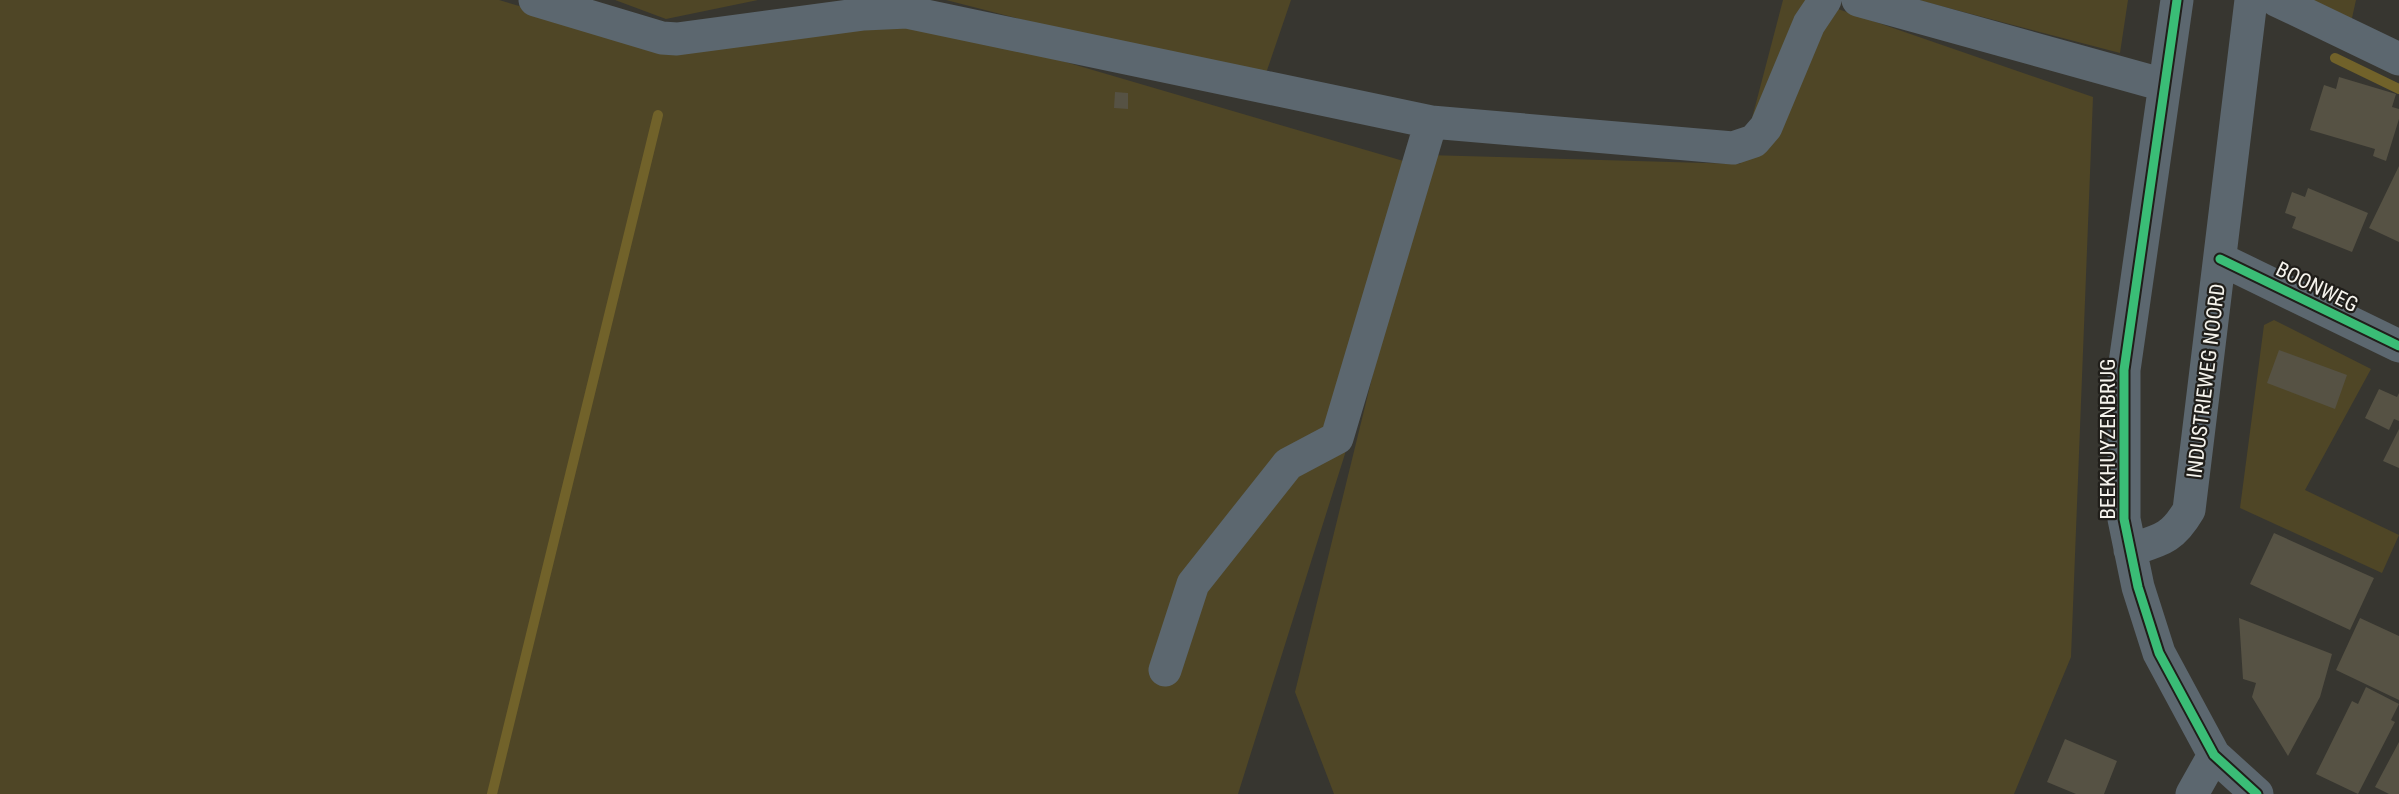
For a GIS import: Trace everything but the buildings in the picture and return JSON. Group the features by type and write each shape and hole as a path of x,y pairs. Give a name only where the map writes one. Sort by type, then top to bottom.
{"street":[{"path":"535,0 662,38 677,39 864,14 907,12 1431,122 1733,148 1744,146 1762,134 1809,24 1825,0"},
{"path":"1858,0 2163,85"},
{"name":"BEEKHUYZENBRUG","path":"2177,0 2163,85 2124,370 2124,519 2138,587 2159,652 2214,755 2257,794"},
{"name":"INDUSTRIEWEG NOORD","path":"2130,550 2157,542 2177,530 2189,510 2251,0"},
{"path":"2276,0 2399,58"},
{"path":"1165,670 1192,584 1288,464 1337,438 1431,122"},
{"name":"BOONWEG","path":"2220,260 2399,346"},
{"path":"2192,794 2214,755"}],"shaded area":[{"path":"0,0 499,0 656,46 857,1 1424,167 1427,155 1740,164 1783,0 1812,0 2093,97 2071,657 2014,794 1334,794 1295,692 1383,333 1238,794 0,794"},
{"path":"615,0 758,0 666,19"},
{"path":"946,0 1291,0 1263,82"},
{"path":"1918,0 2128,0 2120,53"},
{"path":"2294,0 2356,0 2350,27"},
{"path":"2274,320 2371,369 2305,490 2399,535 2382,573 2240,508 2264,325"}],"waterway":[{"path":"2335,58 2399,89"},
{"path":"492,794 658,115"}],"cycle path":[{"path":"2177,0 2124,370 2124,519 2138,587 2159,653 2214,755 2257,794"},
{"path":"2220,259 2399,346"}]}
